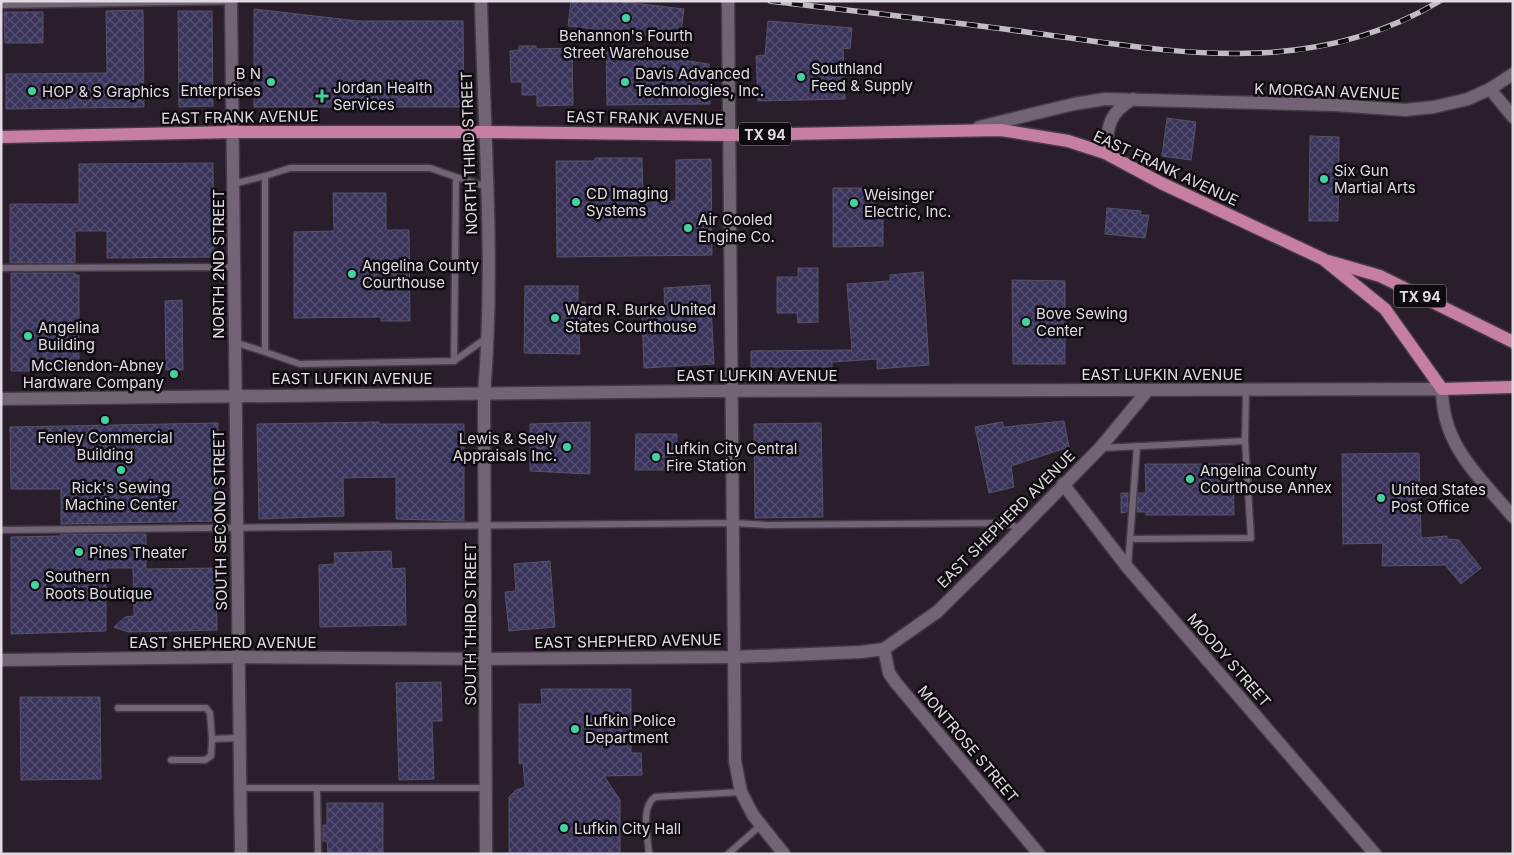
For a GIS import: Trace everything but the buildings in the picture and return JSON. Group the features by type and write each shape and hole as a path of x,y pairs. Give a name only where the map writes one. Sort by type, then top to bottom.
{"main road":[{"name":"EAST FRANK AVENUE","path":"1,137 233,132 484,132 731,135 1001,130 1033,133 1068,140 1105,153 1161,183 1322,259 1385,309 1442,389"},
{"name":"TX 94","path":"1322,259 1380,276 1513,342"},
{"name":"EAST LUFKIN AVENUE","path":"1442,389 1513,387"}],"street":[{"name":"NORTH 2ND STREET","path":"231,1 235,395"},
{"name":"NORTH THIRD STREET","path":"481,1 484,132 488,187 489,336 484,394"},
{"path":"728,1 731,135 731,391 735,761 742,792 761,825 784,854"},
{"name":"K MORGAN AVENUE","path":"967,130 1074,104 1105,100 1133,99 1405,110 1434,107 1468,99 1490,89 1513,74"},
{"path":"1490,89 1513,117"},
{"path":"1105,153 1110,120 1114,112 1133,99"},
{"path":"1442,389 1442,409 1451,436 1460,453 1513,517"},
{"name":"EAST LUFKIN AVENUE","path":"1,399 731,391 1442,389"},
{"name":"EAST SHEPHERD AVENUE","path":"1,660 238,657 487,659 735,657 861,652 884,649 936,612 1100,448 1148,390"},
{"name":"SOUTH THIRD STREET","path":"484,394 487,659 486,854"},
{"name":"SOUTH SECOND STREET","path":"235,395 241,854"},
{"name":"MOODY STREET","path":"1063,484 1128,568 1375,854"},
{"name":"MONTROSE STREET","path":"884,649 889,673 896,683 1039,854"}],"lane":[{"path":"1,5 231,1"},
{"path":"233,184 290,168 430,168 488,187"},
{"path":"265,176 265,352"},
{"path":"454,361 456,178"},
{"path":"1,268 234,267"},
{"path":"234,342 300,364 454,361 489,336"},
{"path":"1130,539 1251,538 1245,441 1246,390"},
{"path":"1100,448 1245,441"},
{"path":"1128,568 1137,446"},
{"path":"1,530 733,523 767,525 1004,523 1020,528"},
{"path":"118,708 206,708 210,713 211,756 205,760 171,760"},
{"path":"212,739 239,738"},
{"path":"240,788 487,788"},
{"path":"317,788 318,854"},
{"path":"649,854 646,809 650,800 655,797 742,792"},
{"path":"728,854 761,825"}],"railway":[{"path":"770,1 1127,46 1234,54 1286,51 1338,43 1389,26 1440,1"}],"place":[{"name":"Behannon's Fourth Street Warehouse","path":"626,18"},
{"name":"Southland Feed & Supply","path":"801,77"},
{"name":"B N Enterprises","path":"271,82"},
{"name":"Davis Advanced Technologies, Inc.","path":"625,82"},
{"name":"HOP & S Graphics","path":"32,91"},
{"name":"Jordan Health Services","path":"322,96"},
{"name":"Six Gun Martial Arts","path":"1324,179"},
{"name":"CD Imaging Systems","path":"576,202"},
{"name":"Weisinger Electric, Inc.","path":"854,203"},
{"name":"Air Cooled Engine Co.","path":"688,228"},
{"name":"Angelina County Courthouse","path":"352,274"},
{"name":"Ward R. Burke United States Courthouse","path":"555,318"},
{"name":"Bove Sewing Center","path":"1026,322"},
{"name":"Angelina Building","path":"28,336"},
{"name":"McClendon-Abney Hardware Company","path":"174,374"},
{"name":"Fenley Commercial Building","path":"105,420"},
{"name":"Lewis & Seely Appraisals Inc.","path":"567,447"},
{"name":"Lufkin City Central Fire Station","path":"656,457"},
{"name":"Rick's Sewing Machine Center","path":"121,470"},
{"name":"Angelina County Courthouse Annex","path":"1190,479"},
{"name":"United States Post Office","path":"1381,498"},
{"name":"Pines Theater","path":"79,552"},
{"name":"Southern Roots Boutique","path":"35,585"},
{"name":"Lufkin Police Department","path":"575,729"},
{"name":"Lufkin City Hall","path":"564,828"}]}
